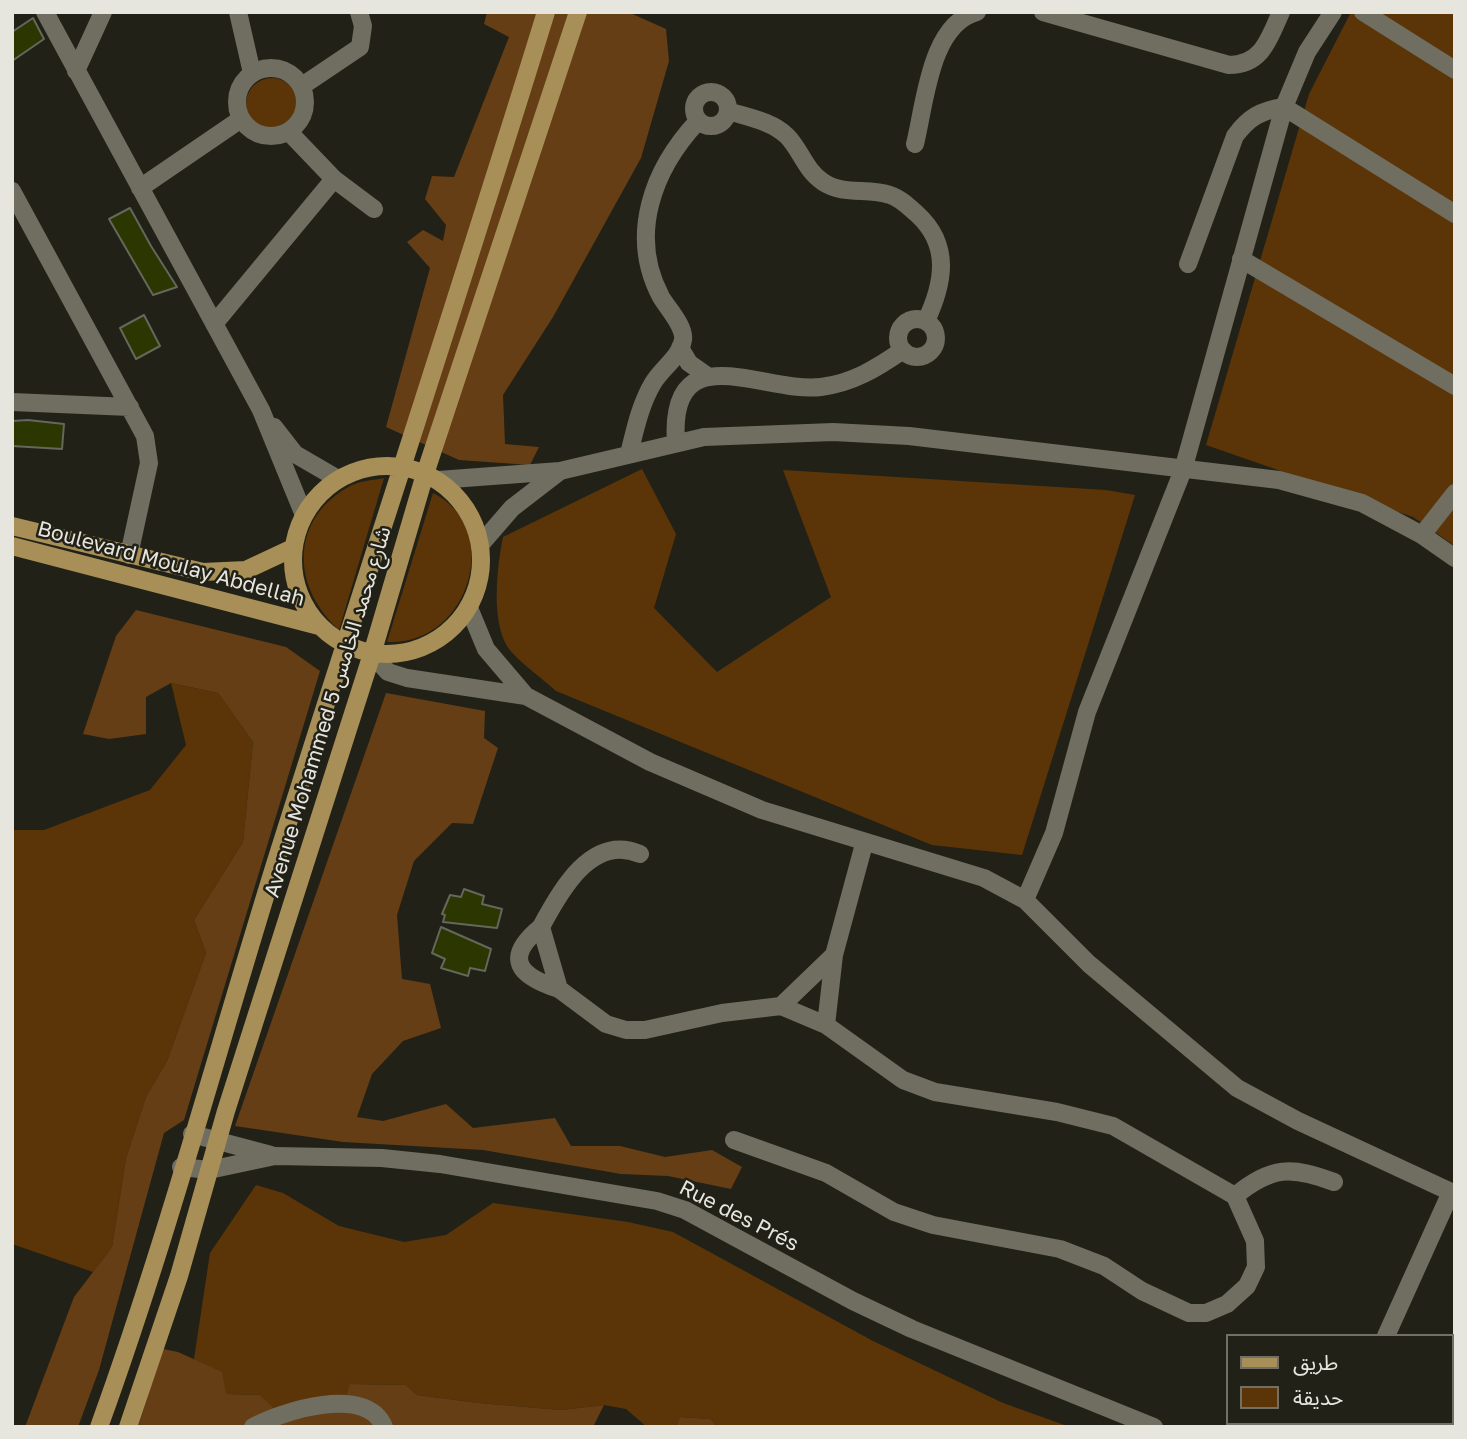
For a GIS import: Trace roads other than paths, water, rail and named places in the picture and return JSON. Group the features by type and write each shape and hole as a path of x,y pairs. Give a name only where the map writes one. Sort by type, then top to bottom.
{"main road":[{"name":"Avenue Mohammed 5 شارع محمد الخامس","path":"99,1427 130,1340 181,1167 546,12"},
{"name":"Avenue Mohammed 5 شارع محمد الخامس","path":"128,1427 179,1276 218,1141 372,654 432,477 578,12"},
{"path":"403,467 432,477 458,498 472,520 480,545 481,566 469,607 446,634 415,651 372,654 346,646 319,626 303,603 294,576 293,548 304,515 319,495 338,480 370,468 403,467"},
{"name":"Boulevard Moulay Abdellah","path":"12,526 187,570 223,573 246,569 293,548"},
{"name":"Boulevard Moulay Abdellah","path":"12,546 319,626"}],"street":[{"path":"45,12 261,410 304,515"},
{"path":"76,71 103,12"},
{"path":"238,12 252,74"},
{"path":"302,86 360,47 362,26 359,12"},
{"path":"915,144 939,44 955,25 977,12"},
{"path":"1042,12 1229,65 1243,65 1256,59 1267,44 1281,12"},
{"path":"1025,900 1054,833 1063,792 1087,712 1182,470 1284,107 1307,52 1333,12"},
{"path":"1363,12 1455,70"},
{"path":"274,68 286,71 302,86 305,96 303,117 289,132 268,137 248,128 241,119 237,99 239,89 252,74 274,68"},
{"path":"706,92 723,97 728,111 726,118 718,125 707,126 698,121 694,104 706,92"},
{"path":"1188,264 1235,136 1246,121 1260,111 1284,107 1455,214"},
{"path":"728,111 759,121 787,136 811,172 823,182 851,192 891,195 923,220 940,249 943,268 940,289 926,321"},
{"path":"140,188 241,119"},
{"path":"629,454 642,405 652,385 680,348 682,330 659,294 650,270 647,215 665,162 698,121"},
{"path":"289,132 334,179 374,209"},
{"path":"214,324 334,179"},
{"path":"12,191 145,436 149,454 129,555"},
{"path":"1241,259 1455,386"},
{"path":"913,319 926,321 936,335 930,352 913,356 903,350 899,338 903,326 913,319"},
{"path":"680,348 689,363 709,377"},
{"path":"676,443 678,408 685,394 695,384 709,377 736,375 791,387 818,388 854,380 903,350"},
{"path":"12,402 130,407"},
{"path":"261,410 295,454 338,480"},
{"path":"432,477 560,471 704,437 833,432 909,436 1182,470 1237,472 1324,491 1362,503 1422,535 1455,558"},
{"path":"480,545 512,508 560,471"},
{"path":"1422,535 1455,493"},
{"path":"469,607 486,649 526,696"},
{"path":"372,654 388,672 407,678 526,696 650,762 707,788 762,810 864,844 984,878 1025,900 1090,964 1237,1088 1298,1121 1454,1191 1388,1334"},
{"path":"826,1025 834,955 864,844"},
{"path":"640,854 628,849 614,848 597,853 560,895 541,927 524,941 519,950 520,963 530,977 559,989 606,1024 625,1030 668,1027 722,1013 781,1006 826,1025 903,1080 935,1092 1057,1112 1113,1126 1236,1196 1255,1241 1257,1256 1254,1276 1227,1304 1206,1312 1189,1313 1142,1291 1104,1266 1071,1253 933,1225 894,1212 826,1173 734,1140"},
{"path":"541,927 559,989"},
{"path":"781,1006 834,955"},
{"name":"Rue des Prés","path":"192,1134 275,1156 382,1158 440,1164 657,1201 685,1210 853,1301 912,1329 1154,1427"},
{"name":"Rue des Prés","path":"181,1167 209,1171 275,1156"},
{"path":"1236,1196 1255,1180 1275,1172 1301,1170 1334,1182"},
{"path":"253,1427 291,1411 339,1404 373,1412 384,1427"}]}
